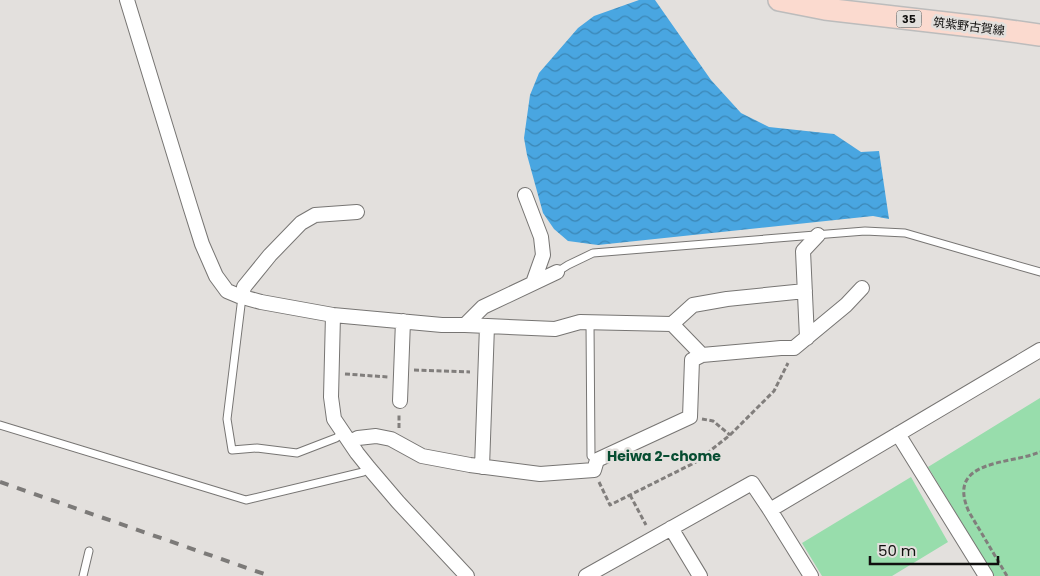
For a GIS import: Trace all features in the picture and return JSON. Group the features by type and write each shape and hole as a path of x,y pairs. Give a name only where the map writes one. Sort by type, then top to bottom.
{"main road":[{"name":"筑紫野古賀線","path":"779,0 825,10 1040,35"}],"street":[{"path":"127,0 202,244 216,276 227,291 261,302 333,315 442,325 555,329 580,322 672,324 693,305 726,299 805,291"},
{"path":"525,195 541,237 543,255 533,283"},
{"path":"242,297 244,287 270,255 301,223 315,215 357,212"},
{"path":"807,338 803,251 818,235"},
{"path":"465,325 483,307 556,272"},
{"path":"347,438 376,436 391,439 422,456 470,466 540,474 595,465 690,417 692,360 702,354 794,348 846,306 862,288"},
{"path":"333,315 331,397 334,418 369,468 466,576"},
{"path":"400,401 402,321"},
{"path":"672,324 702,354"},
{"path":"482,467 486,326"},
{"path":"770,510 1040,350"},
{"path":"898,434 986,576"},
{"path":"586,576 752,483 811,576"},
{"path":"671,528 700,576"}],"lane":[{"path":"556,272 593,252 865,231 905,233 1040,272"},
{"path":"242,297 227,419 232,450 257,448 297,454 336,438 347,438"},
{"path":"590,323 591,456 595,465"},
{"path":"0,425 246,500 363,472 369,468"},
{"path":"83,576 89,551"}],"path":[{"path":"595,465 610,505 696,462 730,435 774,391 794,348"},
{"path":"332,373 485,372"},
{"path":"398,443 400,401"},
{"path":"690,417 713,421 730,435"},
{"path":"1007,576 969,512 965,503 963,489 967,479 977,469 1040,452"},
{"path":"630,495 653,539"}],"green space":[{"path":"1040,398 1040,576 994,576 928,467"},
{"path":"911,477 948,542 892,576 822,576 802,543"}],"water":[{"path":"639,0 655,0 711,80 741,113 769,127 834,134 861,152 879,151 889,219 873,216 598,245 568,241 554,229 543,213 527,155 524,138 530,95 539,73 578,28 594,16"}],"railway":[{"path":"0,482 270,576"}],"district":[{"name":"Heiwa 2-chome","path":"664,456"}]}
